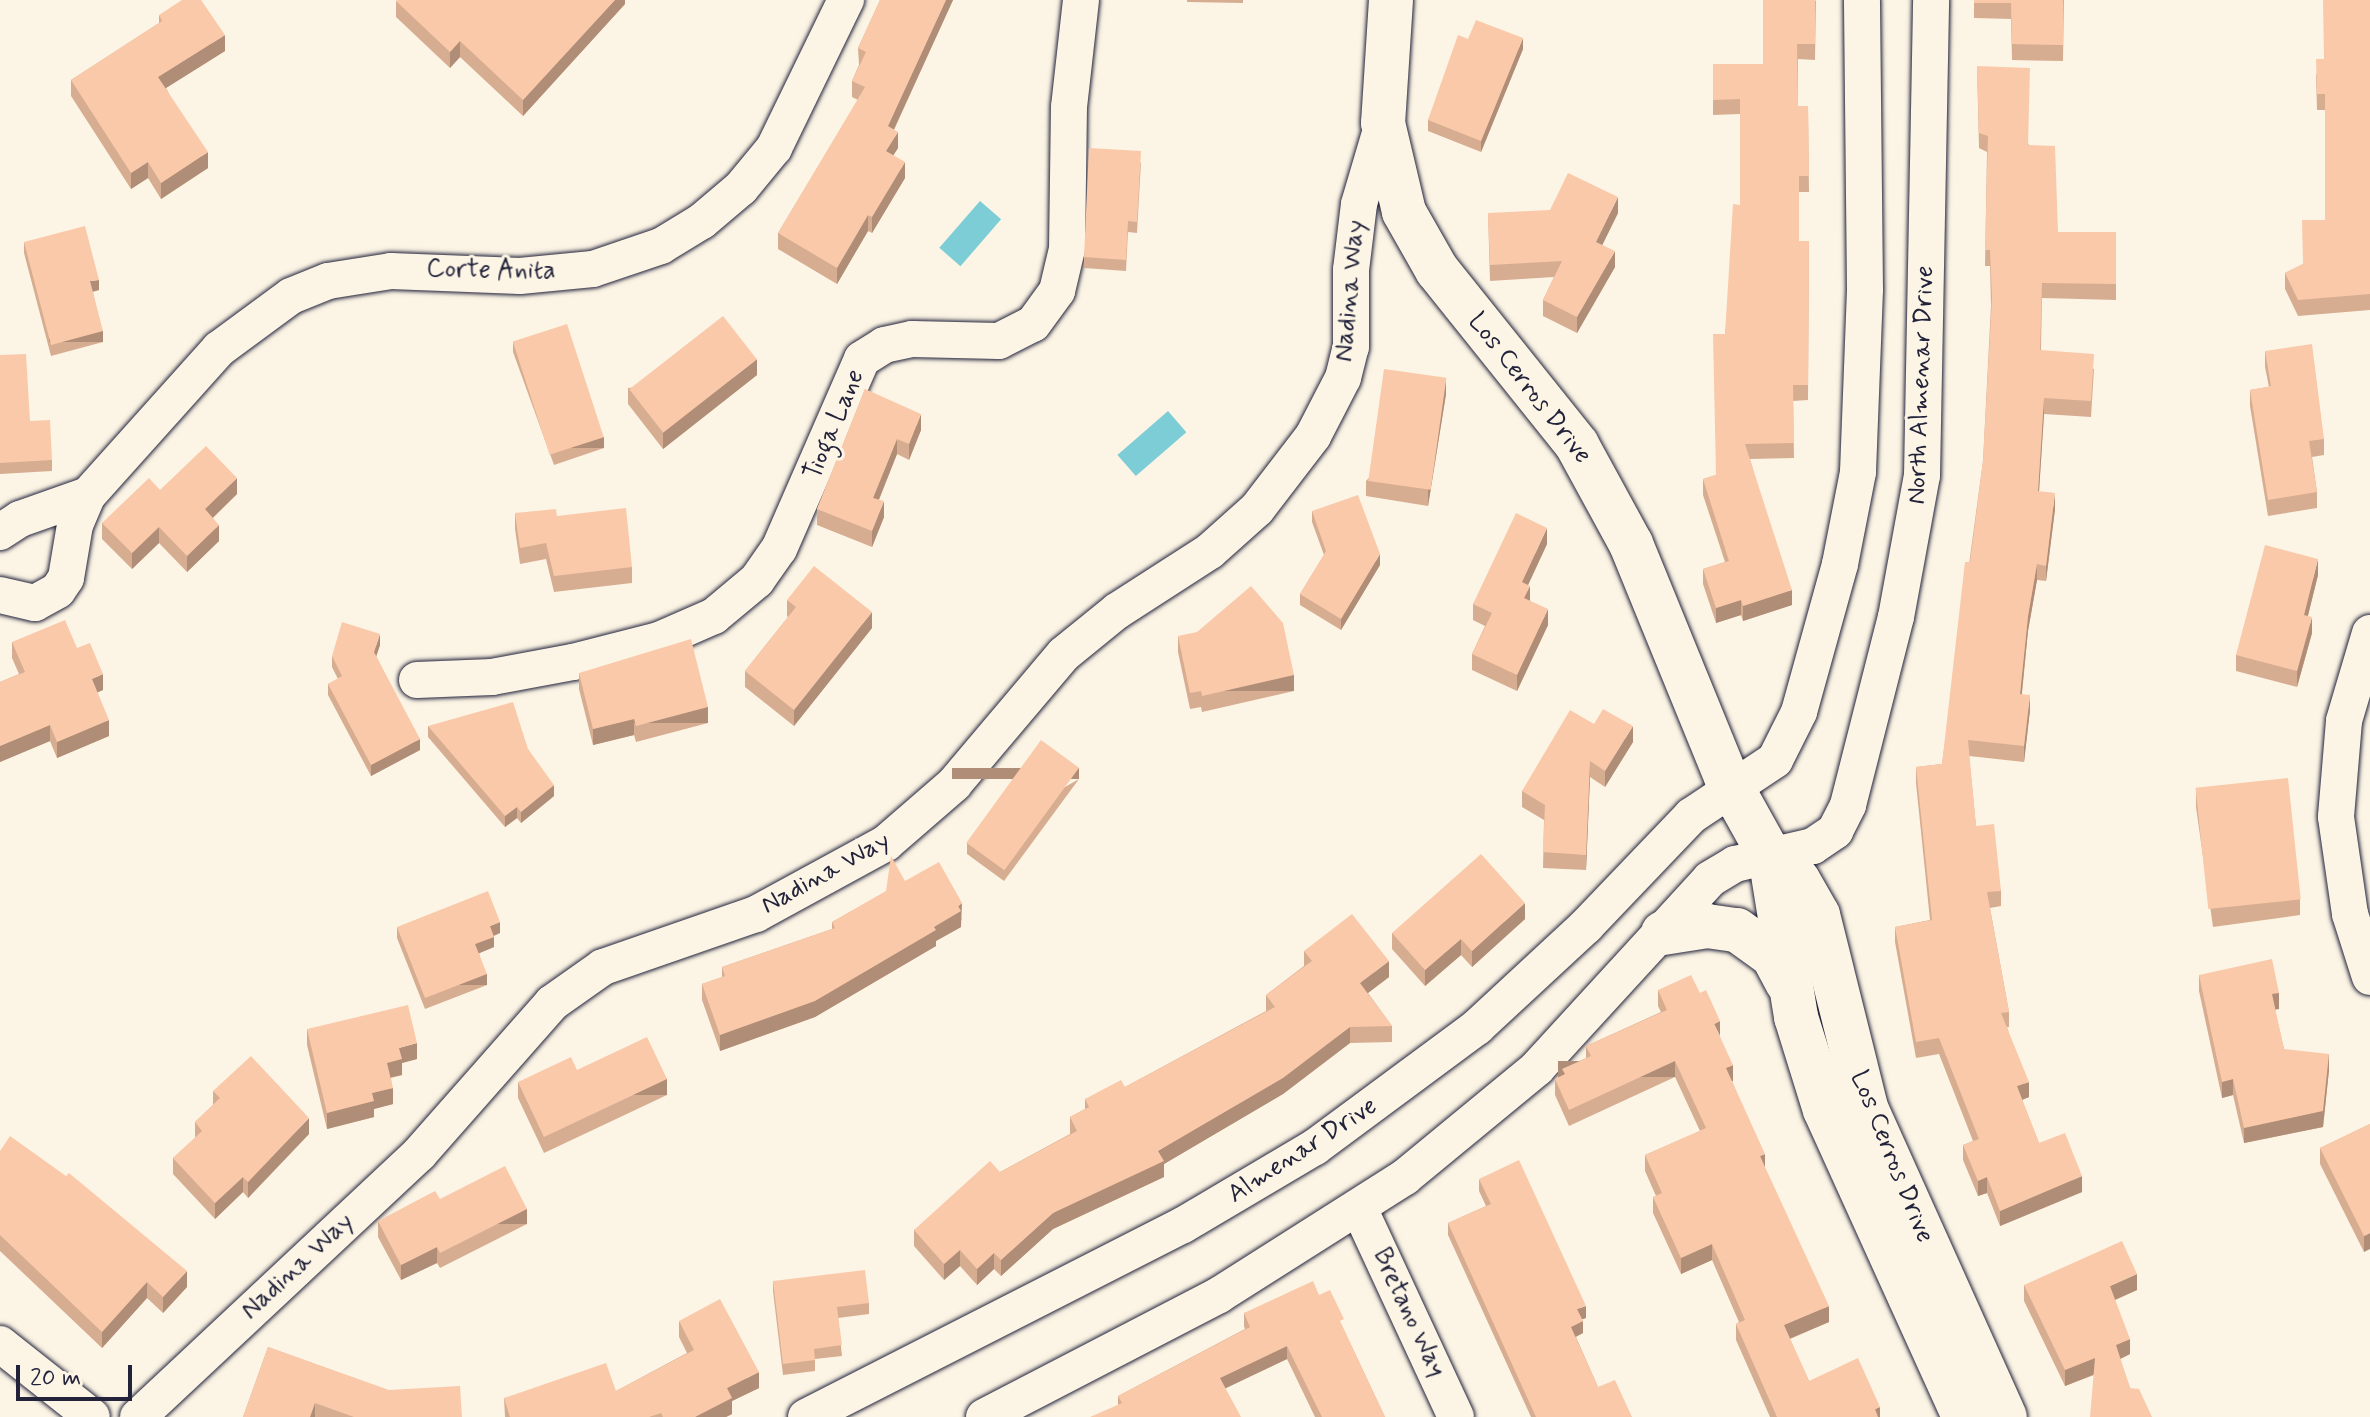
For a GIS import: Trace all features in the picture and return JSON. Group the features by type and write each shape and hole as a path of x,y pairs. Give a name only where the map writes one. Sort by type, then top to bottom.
{"street":[{"name":"Corte Anita","path":"0,595 35,603 58,590 66,578 75,525 88,495 219,349 262,314 308,288 391,271 569,273 639,255 702,221 741,188 774,148 846,0"},
{"name":"Tioga Lane","path":"417,680 492,677 573,662 659,640 714,616 757,580 779,549 862,359 884,345 912,339 999,341 1033,324 1057,291 1067,249 1069,107 1081,0"},
{"name":"Los Cerros Drive","path":"1391,0 1383,123 1395,185 1426,252 1555,413 1613,508 1732,790 1770,856 1798,880 1818,915 1866,1108 2005,1417"},
{"path":"1732,790 1764,772 1793,730 1840,564 1858,472 1865,290 1862,0"},
{"name":"North Almenar Drive","path":"1770,856 1813,846 1835,831 1842,819 1915,531 1926,420 1931,0"},
{"name":"Nadina Way","path":"138,1417 419,1154 552,1003 603,967 756,914 886,843 954,784 1064,654 1117,611 1210,551 1257,509 1313,436 1343,378 1352,333 1354,234 1383,123"},
{"name":"Corte Anita","path":"0,532 20,519 88,495"},
{"path":"2370,633 2344,721 2336,817 2350,914 2370,977"},
{"name":"Almenar Drive","path":"806,1417 1183,1225 1315,1147 1477,1027 1586,926 1680,826 1732,790"},
{"name":"Los Cerros Drive","path":"1770,856 1790,988 1825,1110 1964,1417"},
{"path":"984,1417 1219,1295 1359,1208 1497,1105 1570,1036 1721,871 1770,856"},
{"path":"1663,933 1707,926 1737,930 1773,956 1790,988"},
{"name":"Bretano Way","path":"1359,1208 1456,1417"},
{"path":"0,1344 92,1417"}],"water":[{"path":"980,201 1001,219 960,266 939,248"},
{"path":"1168,411 1186,432 1136,476 1117,455"}],"building":[{"path":"182,0 201,0 225,35 158,77 208,152 161,183 148,162 131,173 71,80 162,21 159,15"},
{"path":"397,0 615,0 523,100 460,41 450,52"},
{"path":"880,0 946,0 888,126 898,132 886,151 905,162 872,217 868,215 837,268 778,233 865,87 852,81 866,52 858,48"},
{"path":"1763,0 1815,0 1815,44 1797,44 1798,106 1808,106 1809,176 1799,176 1799,241 1809,241 1808,385 1793,385 1794,443 1745,444 1792,590 1743,606 1741,600 1716,608 1703,569 1729,561 1703,479 1716,475 1713,334 1725,334 1733,204 1740,205 1740,99 1713,100 1713,64 1763,64"},
{"path":"1974,0 2063,0 2063,45 2012,44 2011,3 1974,3"},
{"path":"2323,0 2370,0 2370,294 2298,300 2285,273 2303,264 2302,220 2325,220 2325,94 2317,94 2316,59 2324,59"},
{"path":"1476,20 1523,38 1481,141 1428,120 1458,35 1468,39"},
{"path":"1977,66 2030,68 2028,145 2055,146 2058,232 2116,232 2116,284 2042,283 2040,350 2094,354 2091,401 2044,398 2038,491 2055,493 2046,566 2037,564 2028,616 2020,694 2030,695 2024,746 1968,740 1976,826 1994,824 2001,891 1987,892 2009,1012 2001,1013 2029,1082 2017,1086 2039,1143 2065,1133 2082,1176 2000,1211 1987,1177 1978,1181 1963,1145 1979,1139 1939,1038 1916,1042 1895,927 1932,920 1916,767 1942,764 1965,562 1970,562 1983,461 1992,298 1990,250 1985,250 1988,136 1979,133"},
{"path":"1089,148 1141,151 1137,222 1128,221 1126,260 1084,257"},
{"path":"1568,173 1618,197 1596,242 1615,251 1577,317 1543,300 1562,261 1490,265 1488,213 1550,210"},
{"path":"85,226 99,280 90,281 103,331 51,345 24,242"},
{"path":"723,316 757,359 663,433 629,389"},
{"path":"567,324 604,437 550,455 513,342"},
{"path":"2312,344 2324,439 2309,441 2317,492 2268,500 2250,390 2271,386 2265,351"},
{"path":"26,354 30,421 50,420 52,460 0,463 0,355"},
{"path":"1384,369 1446,378 1431,490 1368,481"},
{"path":"865,389 921,414 909,444 897,439 873,498 884,501 872,531 817,509"},
{"path":"206,446 237,478 205,509 219,525 187,556 159,527 132,553 102,523 149,478 160,490"},
{"path":"1358,495 1380,554 1341,619 1300,594 1326,551 1312,511"},
{"path":"626,508 632,567 554,576 546,543 520,548 515,513 556,509 557,516"},
{"path":"1516,513 1547,528 1522,582 1530,586 1524,598 1548,609 1517,675 1472,654 1492,613 1473,604"},
{"path":"2265,545 2318,559 2304,615 2312,617 2297,671 2236,655"},
{"path":"814,566 872,612 794,710 745,671 796,607 787,600"},
{"path":"1251,586 1283,623 1294,675 1202,696 1201,691 1190,693 1178,636 1197,632"},
{"path":"65,620 77,648 90,643 103,674 92,679 109,720 57,742 50,725 0,746 0,682 25,672 12,642"},
{"path":"342,622 380,634 374,652 420,739 371,765 328,684 342,676 332,656"},
{"path":"691,639 708,707 636,726 634,719 593,729 579,673"},
{"path":"513,702 528,749 554,785 521,812 517,807 505,816 428,726"},
{"path":"1603,709 1633,726 1605,771 1590,761 1586,855 1543,852 1545,805 1522,791 1570,710 1594,724"},
{"path":"1041,740 1079,768 1004,870 966,843"},
{"path":"2288,778 2301,899 2208,909 2196,788"},
{"path":"1481,854 1525,903 1472,951 1461,939 1425,970 1392,933"},
{"path":"891,856 905,881 939,862 962,903 958,906 961,911 934,927 936,930 815,1001 720,1035 702,984 725,976 722,967 835,928 832,922 886,891"},
{"path":"488,891 500,922 490,926 494,937 475,944 487,974 425,998 397,927"},
{"path":"1352,914 1389,961 1360,983 1392,1026 1350,1027 1283,1078 1158,1151 1164,1161 1053,1213 1001,1260 994,1253 977,1269 960,1250 944,1264 914,1230 990,1161 1000,1172 1077,1131 1070,1117 1089,1107 1085,1099 1121,1080 1125,1087 1275,1007 1266,995 1312,961 1304,951"},
{"path":"2272,959 2279,993 2272,994 2284,1049 2329,1054 2323,1111 2244,1128 2233,1079 2222,1082 2199,975"},
{"path":"1691,975 1700,993 1706,990 1720,1021 1714,1024 1733,1065 1726,1068 1765,1154 1760,1156 1829,1306 1784,1325 1809,1381 1858,1358 1880,1407 1875,1409 1878,1417 1777,1417 1736,1324 1745,1320 1712,1244 1681,1258 1653,1197 1662,1193 1645,1155 1706,1128 1675,1061 1569,1110 1555,1079 1565,1074 1562,1069 1591,1056 1586,1046 1667,1010 1658,990"},
{"path":"408,1005 417,1043 399,1048 402,1059 387,1063 393,1088 372,1093 374,1101 327,1113 307,1029"},
{"path":"647,1037 667,1079 544,1137 518,1082 571,1057 577,1070"},
{"path":"251,1056 309,1118 248,1182 243,1177 215,1203 173,1158 202,1131 195,1122 220,1098 213,1091"},
{"path":"2370,1124 2370,1233 2364,1236 2320,1148"},
{"path":"10,1136 66,1176 69,1173 187,1271 163,1297 147,1282 102,1332 0,1235 0,1151"},
{"path":"1519,1160 1586,1306 1577,1309 1583,1321 1571,1327 1598,1387 1615,1380 1632,1417 1536,1417 1448,1223 1491,1204 1479,1179"},
{"path":"505,1166 527,1209 440,1253 437,1247 401,1265 378,1221 435,1191 440,1199"},
{"path":"2122,1241 2137,1274 2110,1286 2130,1339 2116,1345 2130,1388 2139,1389 2152,1417 2090,1417 2095,1358 2065,1370 2024,1285"},
{"path":"865,1270 869,1303 837,1307 842,1345 814,1349 815,1360 783,1364 773,1281"},
{"path":"1313,1281 1319,1295 1330,1290 1344,1319 1340,1321 1385,1417 1322,1417 1287,1346 1220,1378 1241,1417 1090,1417 1122,1403 1118,1396 1250,1327 1244,1313"},
{"path":"720,1299 759,1372 727,1388 732,1398 695,1417 663,1417 661,1413 649,1417 510,1417 504,1398 606,1363 616,1391 694,1350 679,1321"},
{"path":"268,1347 389,1390 460,1386 462,1417 354,1417 315,1403 310,1417 243,1417"}]}
